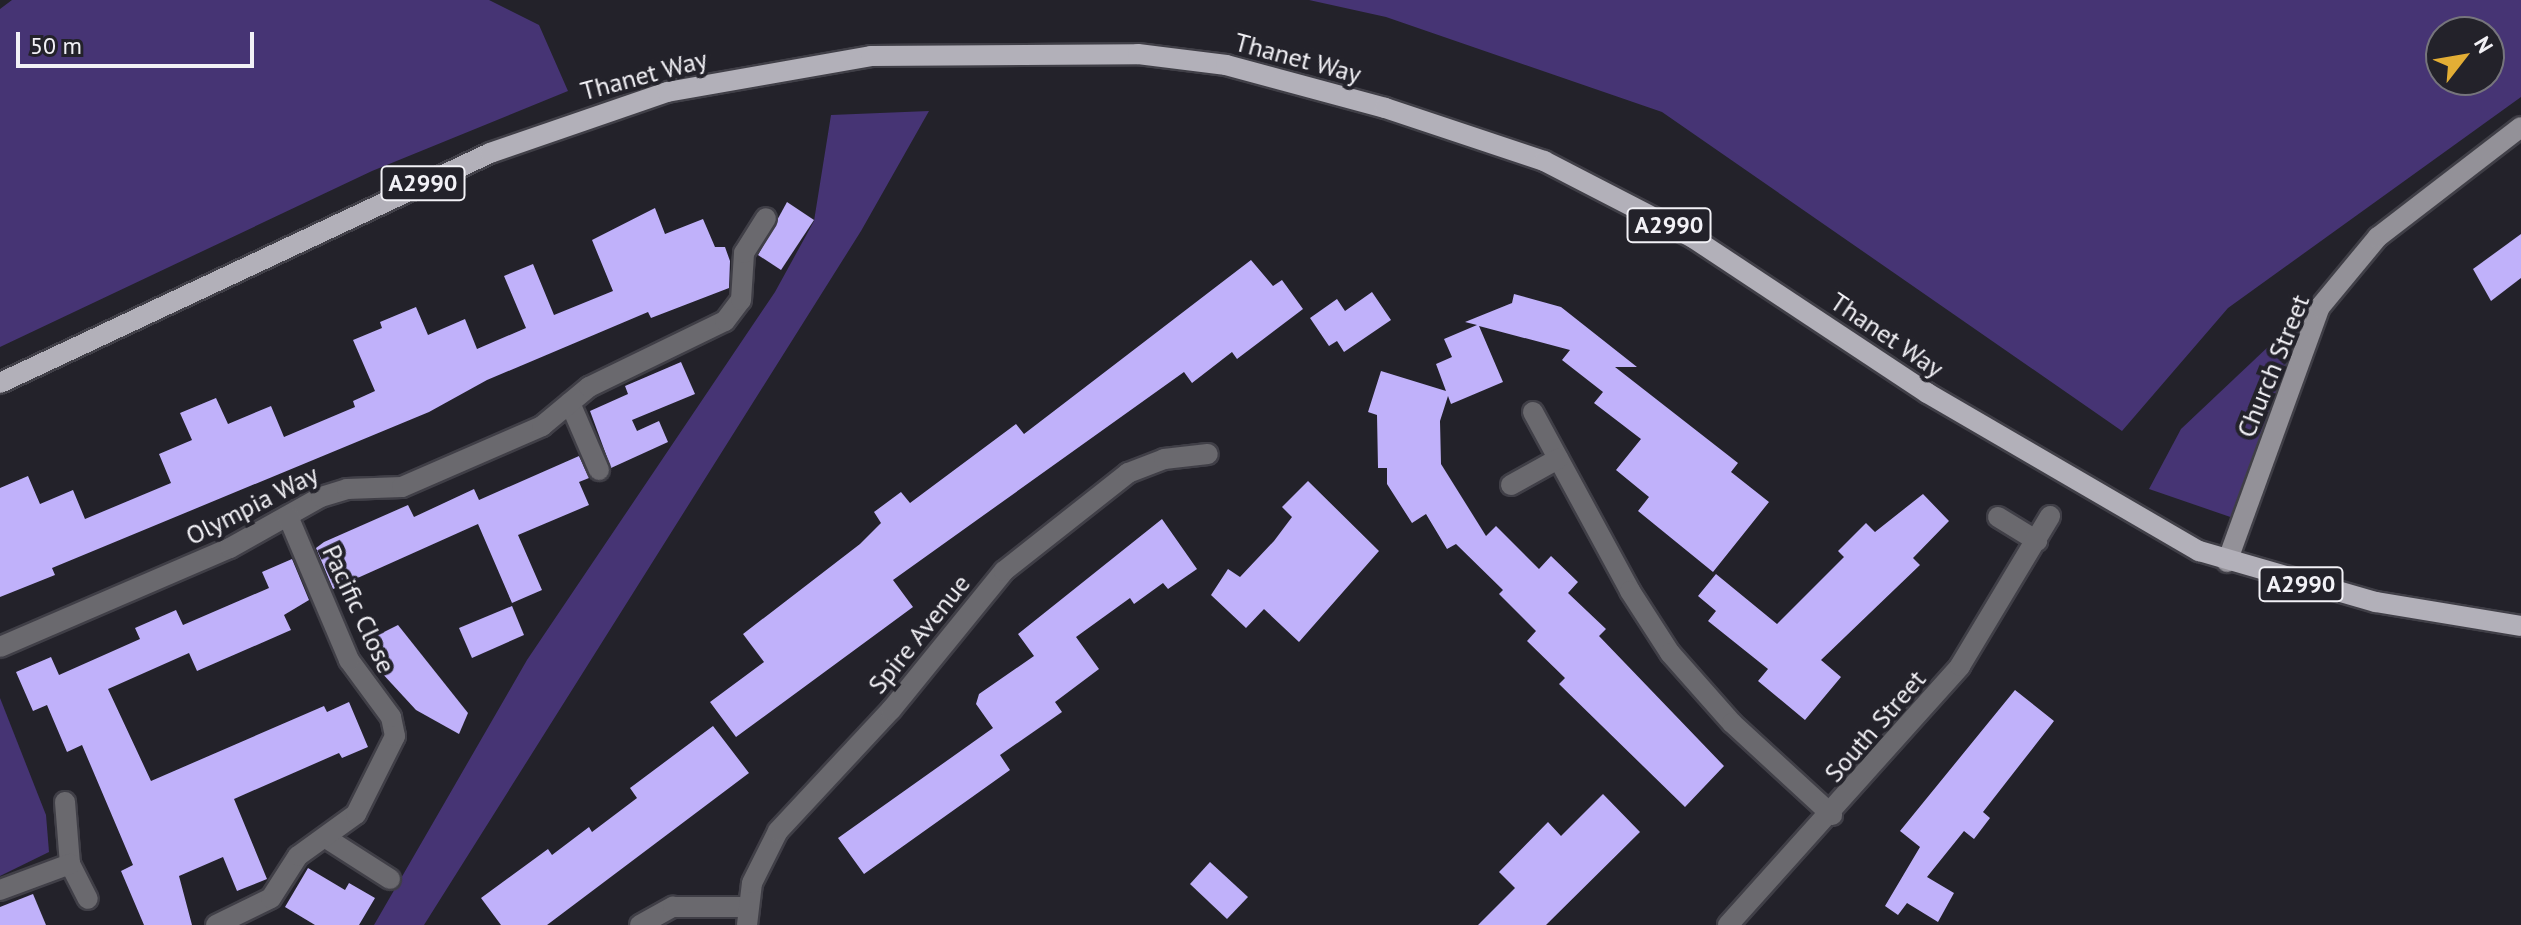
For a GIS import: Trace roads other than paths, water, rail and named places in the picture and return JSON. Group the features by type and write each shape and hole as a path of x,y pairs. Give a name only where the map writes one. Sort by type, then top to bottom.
{"main road":[{"name":"Thanet Way","path":"0,383 503,148 667,92 871,56 1047,51 1226,65 1385,108 1544,161 1693,238 2090,493 2227,562 2376,602 2521,626"}],"street":[{"name":"Church Street","path":"2227,562 2320,307 2378,237 2521,127"},
{"name":"Olympia Way","path":"0,647 230,548 336,491 402,487 542,426 589,387 725,321 741,300 744,253 766,218"},
{"path":"570,403 599,470"},
{"path":"1533,412 1670,653 1732,723 1832,815"},
{"name":"Spire Avenue","path":"748,916 757,867 778,831 891,710 1004,571 1128,473 1164,459 1208,454"},
{"path":"1511,485 1558,459"},
{"name":"Pacific Close","path":"216,925 271,898 298,856 356,814 396,726 349,660 288,516"},
{"name":"South Street","path":"1728,925 1832,815 1960,666 2050,516"},
{"path":"1998,517 2037,541"},
{"path":"65,802 70,864 88,899"},
{"path":"326,838 390,879"},
{"path":"0,890 70,864"},
{"path":"640,925 673,907 748,916"}]}
